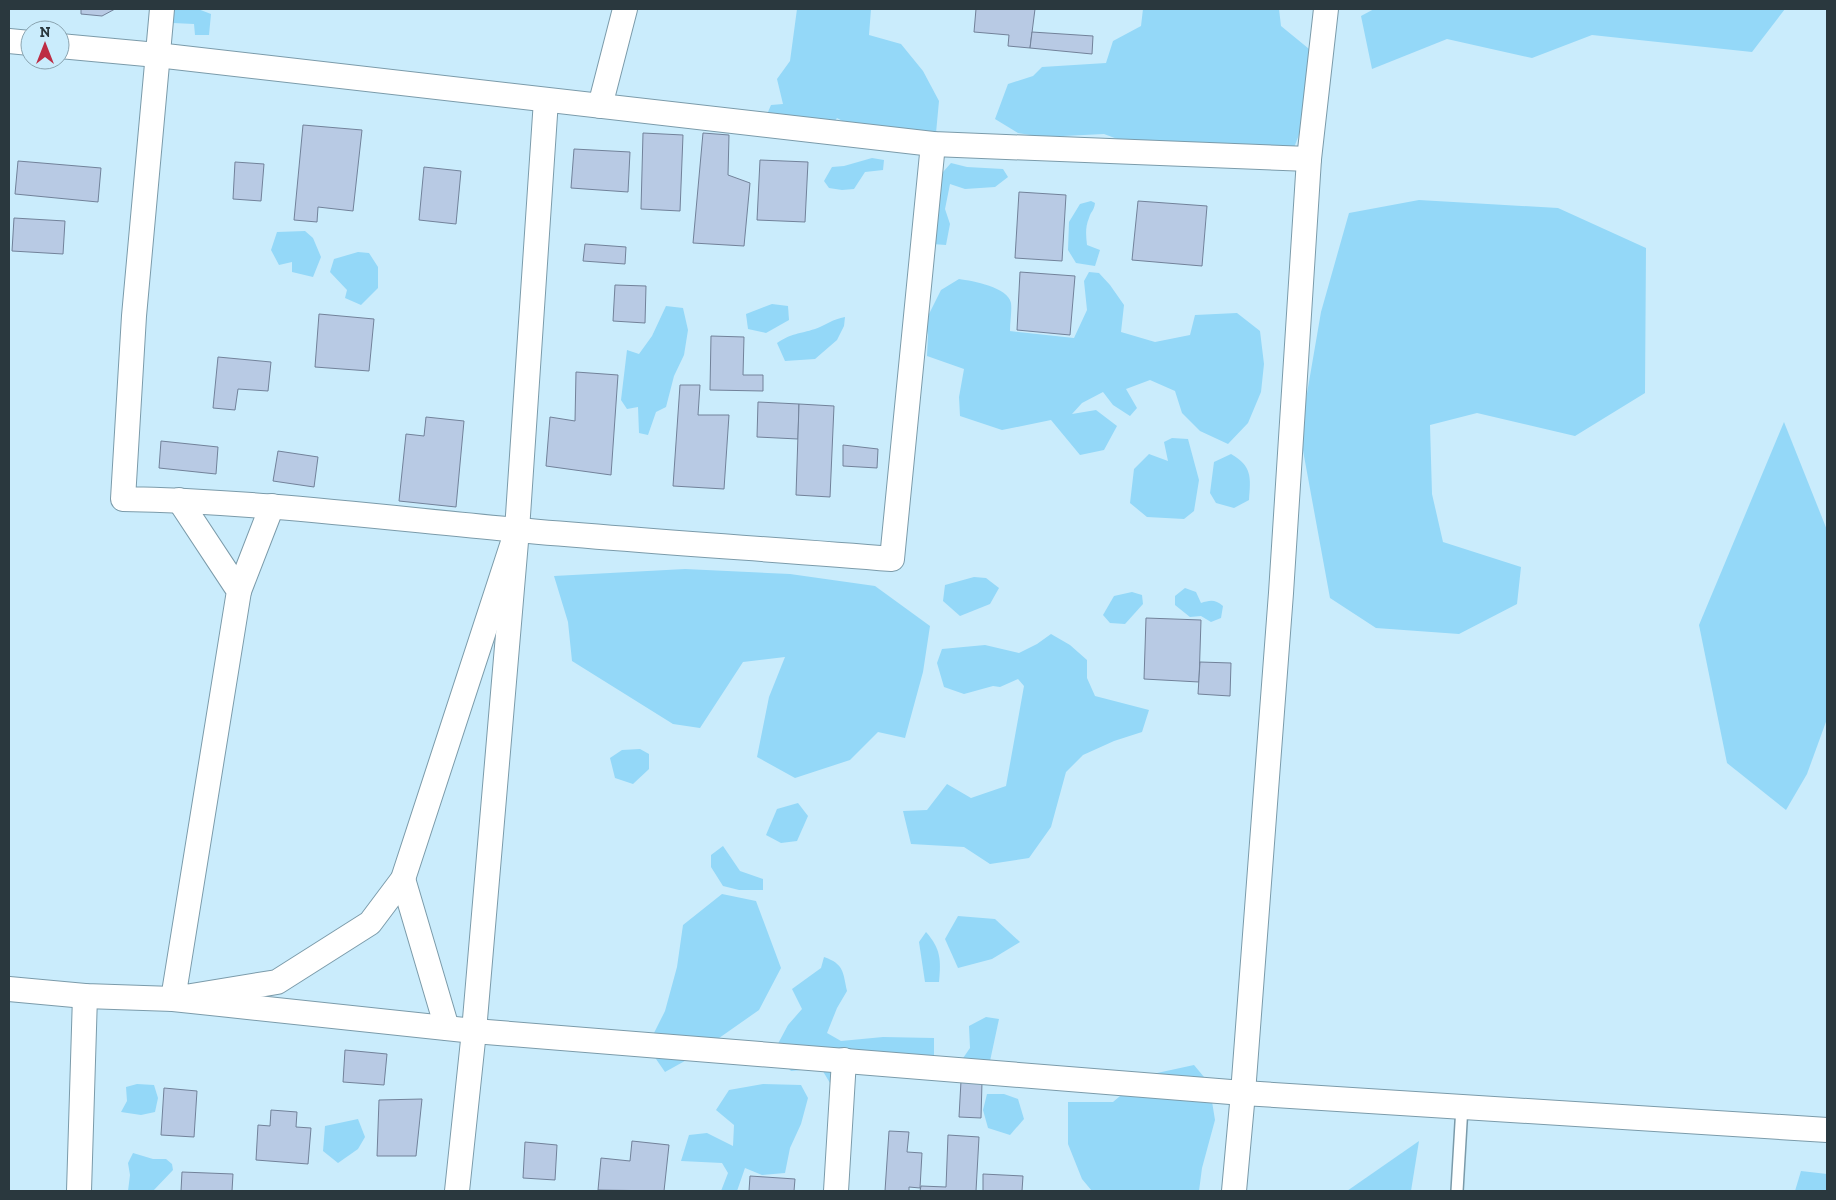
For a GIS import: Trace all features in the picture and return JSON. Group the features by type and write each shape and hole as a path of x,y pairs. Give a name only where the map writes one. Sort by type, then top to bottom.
{"street":[{"path":"162,9 134,316 123,499 179,500 272,506 517,530 892,558 933,144"},
{"path":"600,106 625,9"},
{"path":"1234,1191 1282,593 1309,159 1326,9"},
{"path":"70,47 157,55 933,144 1309,159"},
{"path":"457,1191 474,1031 517,530 546,100"},
{"path":"179,500 239,591"},
{"path":"173,999 239,591 272,506"},
{"path":"173,999 277,982 370,923 403,879 517,530"},
{"path":"403,879 447,1028"},
{"path":"9,989 86,996 173,999 474,1031 1243,1092 1827,1130"},
{"path":"79,1191 86,996"},
{"path":"836,1191 844,1060"}],"lane":[{"path":"1457,1191 1462,1106"}],"shaded area":[{"path":"171,9 198,9 211,14 209,35 195,35 194,24 173,23"},
{"path":"797,9 871,9 869,35 901,44 923,71 939,101 936,133 859,130 837,118 828,130 765,119 771,105 783,104 777,79 790,61"},
{"path":"1143,9 1279,9 1281,26 1314,53 1311,103 1292,153 1139,147 1104,134 1043,137 1018,133 995,119 1008,84 1033,76 1042,67 1106,63 1113,41 1141,26"},
{"path":"1374,9 1785,9 1752,52 1592,35 1532,58 1447,39 1372,69 1361,16"},
{"path":"872,158 884,160 883,170 865,172 854,189 829,188 824,181 832,167 844,166"},
{"path":"951,163 967,167 1003,169 1008,177 995,187 965,189 950,184 945,209 950,224 946,245 932,244 934,178"},
{"path":"1419,200 1558,208 1646,248 1645,393 1575,436 1477,413 1430,425 1432,494 1443,542 1521,567 1517,604 1459,634 1376,628 1330,598 1300,434 1321,312 1349,213"},
{"path":"1091,201 1095,203 1087,225 1086,238 1087,245 1100,250 1095,266 1076,263 1068,250 1069,222 1080,204"},
{"path":"305,231 313,238 321,257 313,277 292,272 292,262 279,265 271,250 277,232"},
{"path":"358,252 369,253 378,267 378,288 361,305 345,298 347,290 330,272 334,259"},
{"path":"1089,272 1099,273 1124,305 1121,332 1155,342 1190,335 1195,315 1237,313 1260,331 1264,364 1261,392 1248,423 1228,444 1200,431 1182,413 1175,391 1150,380 1126,389 1137,408 1130,416 1113,405 1103,392 1082,403 1072,414 1096,410 1117,426 1104,450 1080,455 1051,420 1002,430 960,416 959,397 964,369 927,356 928,335 925,322 941,290 959,279 989,286 1004,293 1011,303 1010,331 1074,338 1087,310 1084,281"},
{"path":"772,304 788,306 789,320 766,333 748,329 746,314"},
{"path":"666,306 683,308 688,330 684,355 674,376 666,407 656,412 648,435 639,433 638,407 627,409 621,400 627,350 639,354 652,336"},
{"path":"845,317 844,326 837,340 815,359 785,361 777,343 791,335 815,329"},
{"path":"1784,422 1827,530 1827,719 1807,774 1786,810 1727,763 1699,625"},
{"path":"1172,438 1188,439 1199,480 1194,511 1184,519 1147,517 1130,503 1134,469 1149,454 1168,461 1164,442"},
{"path":"1231,454 1243,463 1250,479 1249,500 1234,508 1216,503 1210,493 1214,462"},
{"path":"685,569 790,574 875,586 930,626 923,672 905,738 878,732 850,760 795,778 757,757 769,697 785,657 743,662 700,728 673,724 572,661 568,622 554,576"},
{"path":"974,577 986,578 999,588 990,604 960,616 943,601 945,585"},
{"path":"1185,588 1196,592 1201,603 1212,601 1223,606 1221,618 1211,622 1201,616 1190,617 1175,605 1175,596"},
{"path":"1132,592 1142,595 1143,604 1125,624 1110,623 1103,615 1114,596"},
{"path":"1051,634 1070,645 1087,660 1087,678 1095,696 1149,710 1142,732 1114,741 1083,755 1066,772 1051,827 1029,858 990,864 964,847 911,844 903,811 927,810 947,784 971,798 1006,786 1024,686 1018,679 1000,687 993,686 964,694 944,687 937,663 942,649 985,645 1019,653"},
{"path":"640,749 649,754 649,769 633,784 615,778 610,758 622,750"},
{"path":"798,803 808,816 797,841 781,843 766,835 777,809"},
{"path":"723,846 740,871 763,879 763,890 739,890 723,886 711,867 711,855"},
{"path":"722,894 756,901 781,968 759,1010 692,1057 665,1072 656,1059 651,1039 665,1011 677,967 683,925"},
{"path":"958,916 995,919 1020,942 992,959 958,968 945,939"},
{"path":"926,932 935,944 939,955 939,982 925,982 919,942"},
{"path":"824,957 831,960 842,970 847,991 837,1008 827,1033 841,1041 883,1037 934,1038 934,1062 858,1067 852,1081 830,1083 821,1068 791,1071 773,1053 788,1025 802,1009 792,989 821,968"},
{"path":"986,1017 999,1019 987,1075 959,1064 970,1048 969,1026"},
{"path":"1194,1065 1209,1083 1215,1120 1202,1168 1199,1191 1092,1191 1082,1179 1068,1144 1068,1102 1113,1102 1126,1091 1134,1078"},
{"path":"137,1084 154,1085 158,1098 155,1112 141,1115 121,1112 127,1101 126,1087"},
{"path":"763,1084 801,1085 808,1098 801,1124 790,1148 785,1173 762,1175 745,1168 737,1191 721,1191 728,1173 722,1163 681,1161 689,1135 707,1133 733,1146 734,1125 716,1110 729,1090"},
{"path":"987,1094 1004,1094 1018,1099 1024,1119 1010,1135 988,1128 983,1110"},
{"path":"358,1119 365,1137 358,1149 338,1163 323,1151 325,1126"},
{"path":"1419,1141 1411,1191 1347,1191"},
{"path":"133,1153 153,1159 166,1159 172,1164 173,1170 153,1191 128,1191 130,1175 128,1163"},
{"path":"1801,1171 1827,1174 1827,1191 1795,1191"}],"building":[{"path":"81,9 115,9 102,16 81,14"},
{"path":"976,9 1035,9 1030,48 1008,46 1009,35 974,32"},
{"path":"1032,32 1093,36 1092,54 1030,48"},
{"path":"303,125 362,130 353,211 318,207 317,222 294,220"},
{"path":"643,133 683,135 680,211 641,209"},
{"path":"703,133 729,135 728,175 750,183 744,246 693,243"},
{"path":"574,149 630,152 628,192 571,188"},
{"path":"760,160 808,162 805,222 757,220"},
{"path":"18,161 101,168 98,202 15,194"},
{"path":"235,162 264,164 261,201 233,199"},
{"path":"424,167 461,171 456,224 419,220"},
{"path":"1019,192 1066,195 1062,261 1015,258"},
{"path":"1138,201 1207,206 1202,266 1132,260"},
{"path":"14,218 65,221 63,254 12,251"},
{"path":"585,244 626,247 625,264 583,261"},
{"path":"1020,272 1075,276 1070,335 1017,330"},
{"path":"615,285 646,286 645,323 613,321"},
{"path":"319,314 374,319 369,371 315,367"},
{"path":"711,336 744,337 743,375 763,375 763,391 710,390"},
{"path":"218,357 271,362 268,391 238,389 235,410 213,408"},
{"path":"576,372 618,375 611,475 546,466 550,417 575,421"},
{"path":"680,385 700,385 698,415 729,415 724,489 673,486"},
{"path":"758,402 799,404 798,439 757,437"},
{"path":"799,404 834,406 830,497 796,495"},
{"path":"426,417 464,421 456,507 399,501 406,434 424,436"},
{"path":"161,441 218,447 216,474 159,468"},
{"path":"843,445 878,449 877,468 843,466"},
{"path":"278,451 318,457 314,487 273,481"},
{"path":"1146,618 1201,620 1199,682 1144,679"},
{"path":"1200,662 1231,663 1230,696 1198,694"},
{"path":"345,1050 387,1054 384,1085 343,1082"},
{"path":"961,1081 982,1082 981,1118 959,1117"},
{"path":"164,1088 197,1091 194,1137 161,1135"},
{"path":"422,1099 416,1156 377,1156 379,1100"},
{"path":"271,1110 297,1112 296,1127 311,1128 308,1164 256,1160 258,1125 270,1126"},
{"path":"889,1131 909,1132 907,1152 922,1153 920,1188 909,1187 909,1191 885,1191"},
{"path":"948,1135 979,1137 976,1191 920,1191 921,1186 946,1187"},
{"path":"632,1141 669,1145 664,1191 598,1190 601,1158 630,1161"},
{"path":"525,1142 557,1145 555,1180 523,1178"},
{"path":"182,1172 233,1174 232,1191 181,1191"},
{"path":"983,1174 1023,1176 1022,1191 983,1191"},
{"path":"750,1176 795,1179 794,1191 749,1191"}]}
